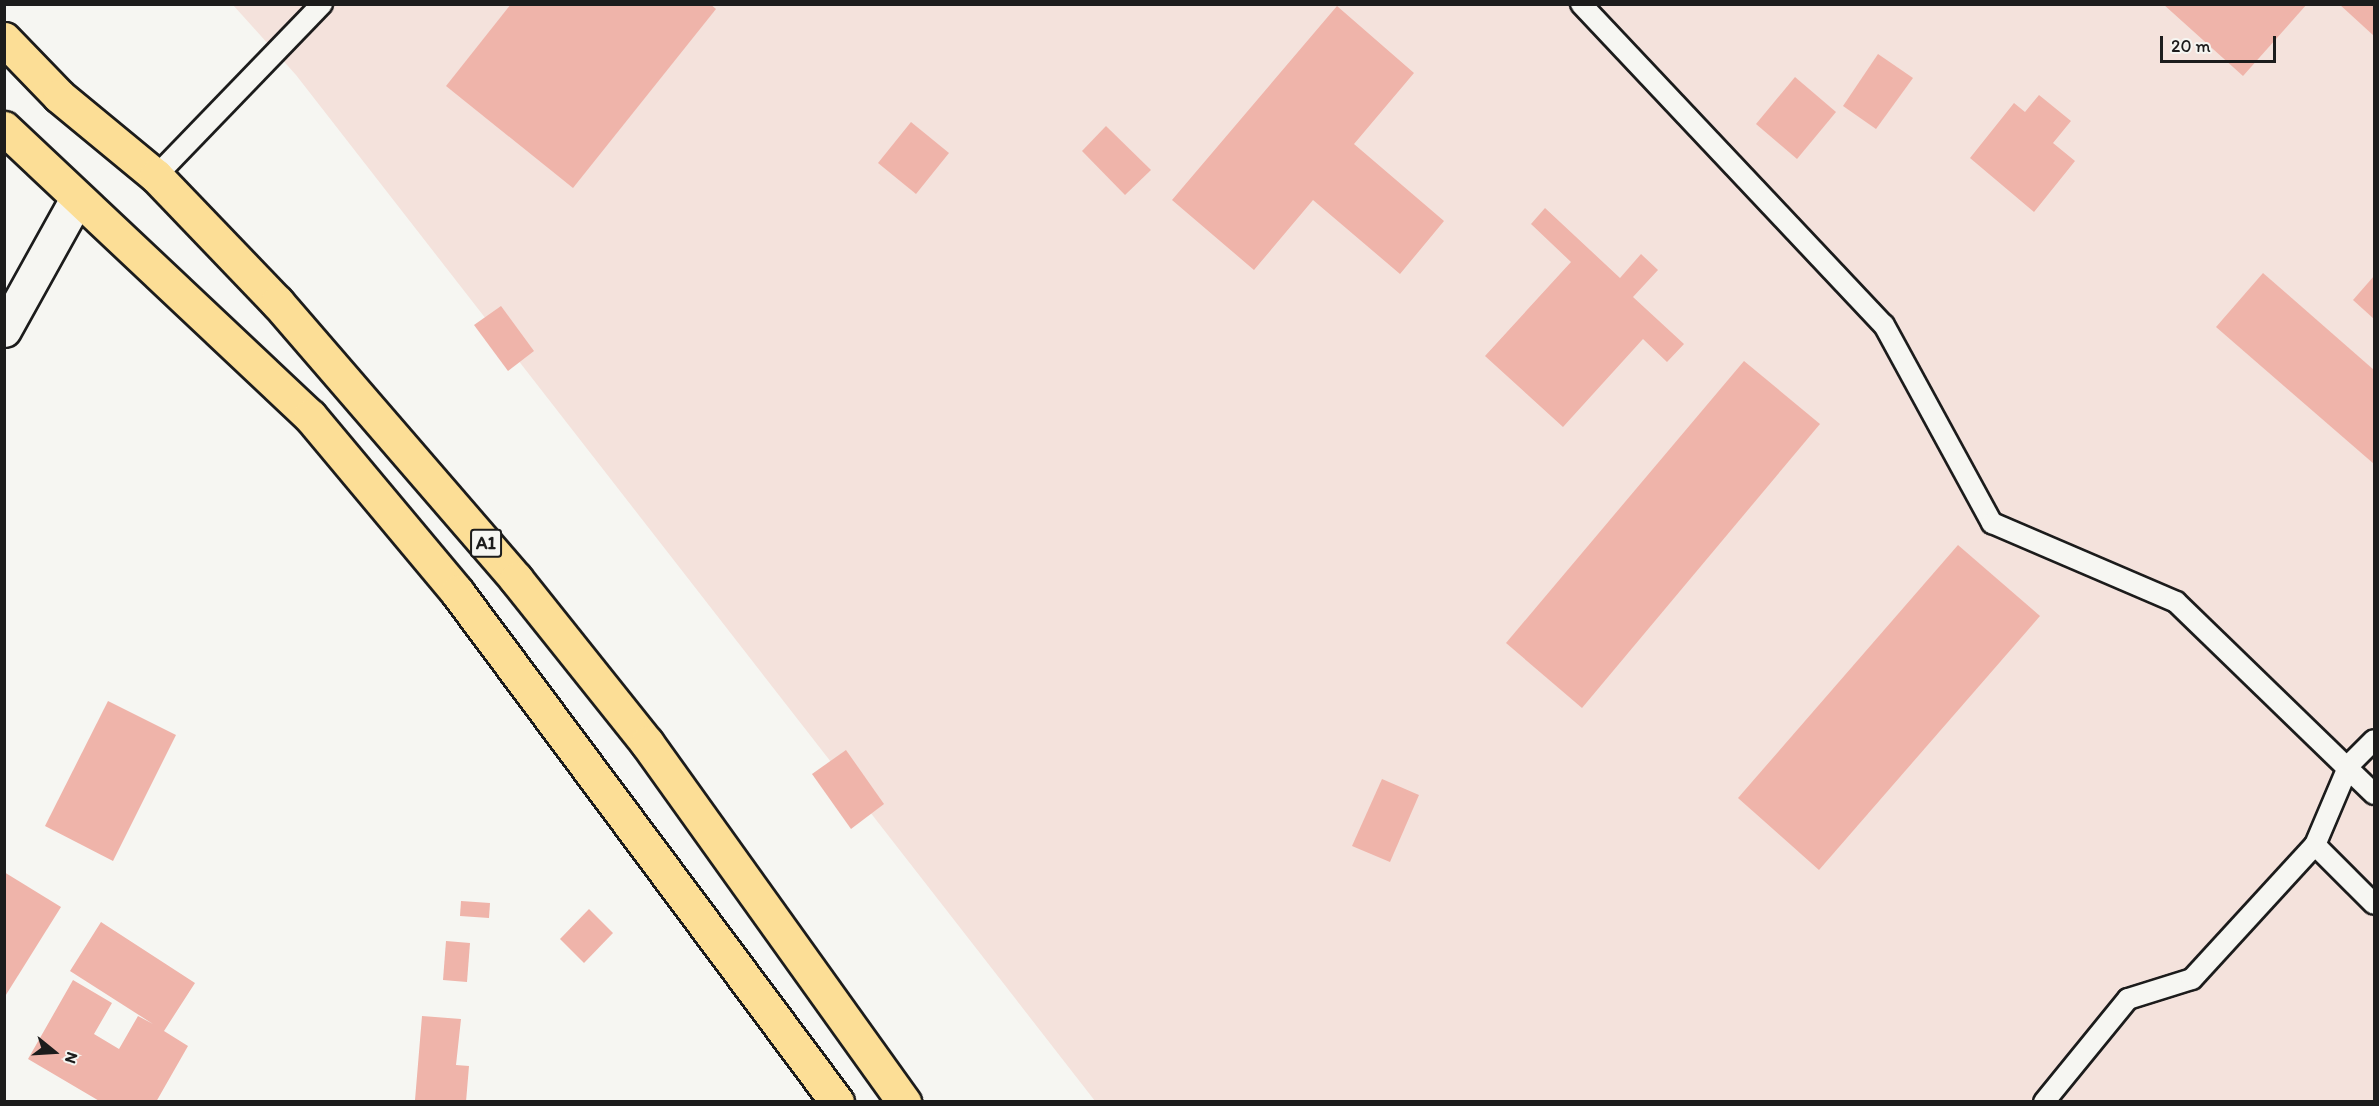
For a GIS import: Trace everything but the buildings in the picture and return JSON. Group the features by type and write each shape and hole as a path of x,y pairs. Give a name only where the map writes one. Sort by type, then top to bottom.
{"highway":[{"name":"A1","path":"4,39 59,96 156,176 277,302 516,579 647,743 904,1101"},
{"path":"4,128 75,200 317,425 457,592 837,1101"}],"street":[{"path":"4,330 75,200"}],"lane":[{"path":"156,176 322,4"},
{"path":"1581,4 1884,325 1992,523 2176,602 2349,765 2374,794"},
{"path":"2044,1101 2128,999 2192,979 2314,845 2349,765 2374,740"},
{"path":"2314,845 2374,904"}],"shaded area":[{"path":"233,5 2374,5 2374,1101 1095,1101 296,75"}]}
